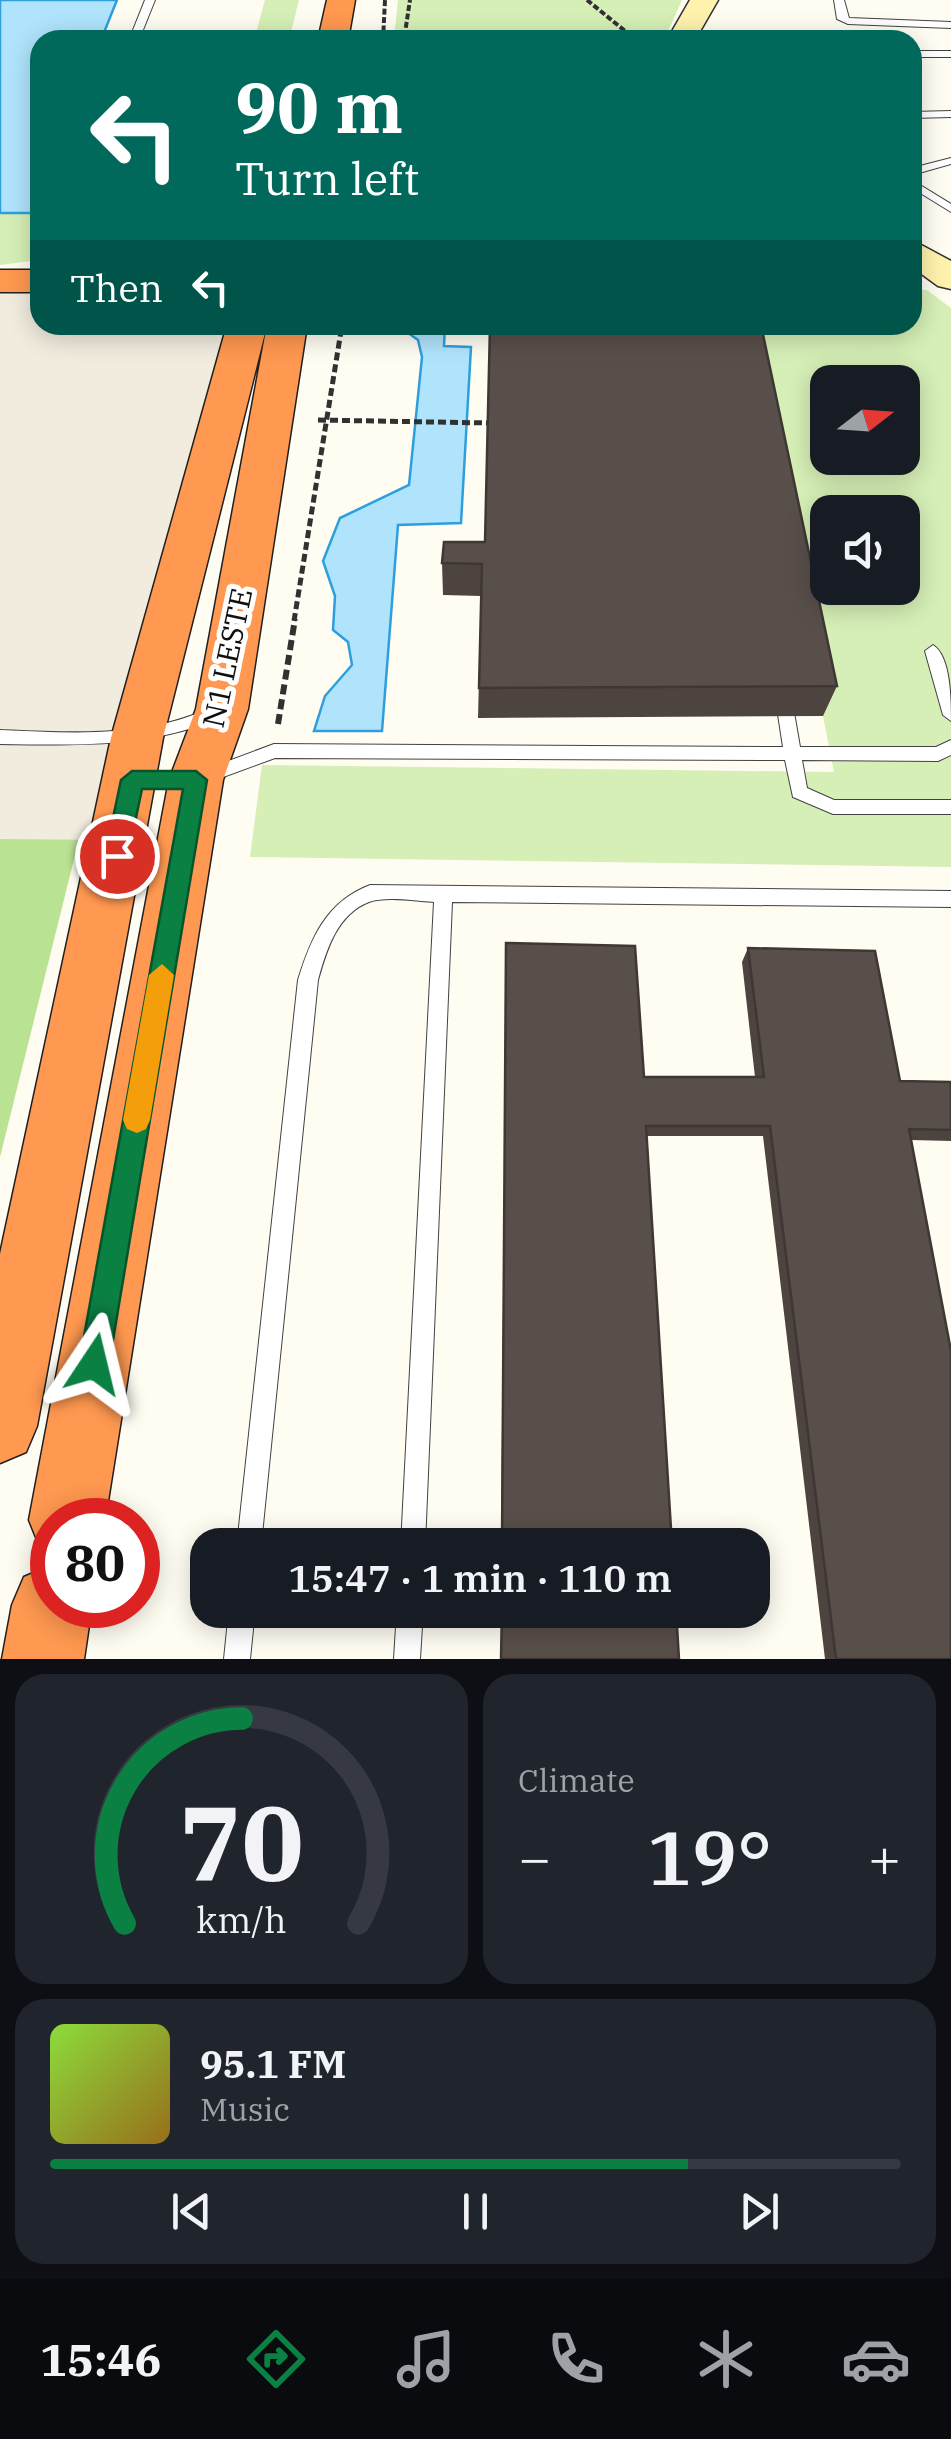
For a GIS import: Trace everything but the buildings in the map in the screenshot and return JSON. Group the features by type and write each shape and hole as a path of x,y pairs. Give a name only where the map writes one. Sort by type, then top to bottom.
{"highway":[{"path":"335,30 341,0"},
{"path":"0,281 30,279"},
{"name":"N1 LESTE","path":"0,1426 135,759 243,335"},
{"name":"N1 LESTE","path":"71,1498 196,780 222,709 285,335"},
{"path":"43,1659 48,1628"}],"main road":[{"path":"687,30 704,0"},
{"path":"922,257 951,278"}],"lane":[{"path":"138,30 150,0"},
{"path":"839,0 842,18 848,22 951,26"},
{"path":"922,54 951,54"},
{"path":"922,114 951,114"},
{"path":"922,169 951,161"},
{"path":"922,189 951,208"},
{"path":"933,652 951,715"},
{"path":"780,681 799,792 817,804 951,808"},
{"path":"135,759 177,730 222,709"},
{"path":"0,737 135,759 196,780 274,751 938,754 951,747"},
{"path":"251,1528 308,980 316,950 334,914 370,893 951,899"},
{"path":"413,1528 442,894"},
{"path":"237,1659 240,1628"},
{"path":"407,1659 409,1628"}],"path":[{"path":"384,30 385,0"},
{"path":"405,30 410,0"},
{"path":"587,0 624,30"},
{"path":"274,751 340,335"},
{"path":"318,420 490,422"}],"green space":[{"path":"265,0 299,0 292,30 257,30"},
{"path":"398,0 682,0 668,30 395,30"},
{"path":"0,213 30,213 30,261 0,265"},
{"path":"922,290 951,308 951,867 250,857 262,765 834,772 748,335 922,335"},
{"path":"0,839 79,839 0,1157"}],"shaded area":[{"path":"0,293 30,293 30,335 233,335 110,840 0,839"}],"water":[{"path":"0,0 117,0 105,30 30,30 30,213 0,213"},
{"path":"411,335 445,335 444,346 471,347 461,523 398,525 382,731 314,731 325,696 352,665 348,642 333,630 335,596 323,561 340,518 409,485 422,357 418,340"}],"slow traffic":[{"path":"137,1120 162,975"}],"route":[{"path":"94,1364 196,780 132,780 117,856"}]}
